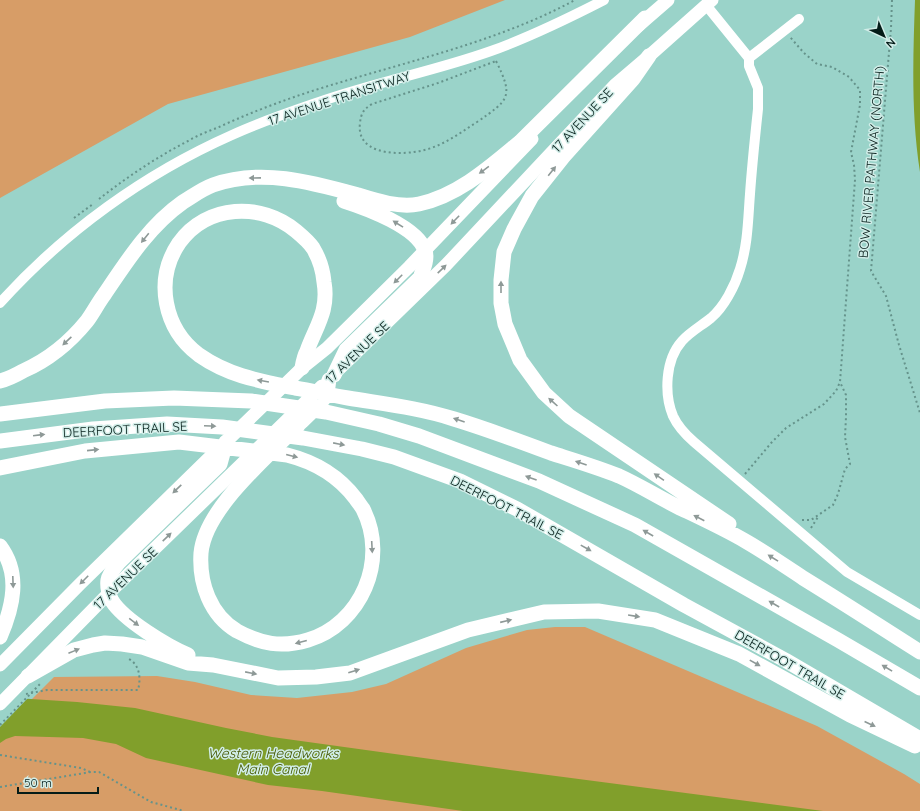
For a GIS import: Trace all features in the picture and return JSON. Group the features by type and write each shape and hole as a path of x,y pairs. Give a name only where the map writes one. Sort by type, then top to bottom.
{"highway":[{"path":"0,381 48,358 67,342 87,320 131,254 149,232 179,205 199,191 240,178 273,177 308,182 387,203 405,205 418,204 448,194 469,181 520,142 645,18"},
{"path":"649,56 633,79 563,157 532,196 514,228 504,252 501,280 501,303 505,324 520,360 544,393 569,416 730,524 746,542"},
{"path":"0,468 85,451 179,442 287,455 303,459 322,468 339,480 363,509 370,526 372,539 372,563 369,580 355,607 330,630 316,637 286,645 269,644 256,641 227,625 216,612 207,597 203,582 201,551 216,514 238,487 255,469 326,396 331,377 346,350 420,278 424,269 425,251 417,238 387,218 360,206 273,177"},
{"path":"302,368 306,351 321,320 325,305 326,291 319,263 309,243 291,227 275,217 260,212 228,212 214,216 190,232 180,242 173,254 168,268 165,279 165,304 170,318 188,346 208,361 221,368 251,379 345,397 414,408 452,418 620,477 746,542 920,652"},
{"name":"DEERFOOT TRAIL SE","path":"0,414 104,401 174,398 251,401 326,412 380,424 419,436 539,481 635,525 920,688"},
{"name":"DEERFOOT TRAIL SE","path":"0,441 93,429 175,425 222,427 303,438 362,449 394,457 460,481 517,509 684,605 785,660 920,739"},
{"path":"213,665 180,651 139,626 112,601 109,593 108,579 119,562 220,464 226,442"},
{"path":"0,546 8,561 14,580 12,603 0,637"},
{"path":"28,676 74,650 105,643 142,647 188,663 213,665 278,678 316,677 350,673 468,630 544,612 598,611 655,620 739,654 850,715 920,748"}],"main road":[{"name":"17 AVENUE SE","path":"0,665 205,462 302,368 327,348 425,251 645,18 668,0"},
{"name":"17 AVENUE SE","path":"0,704 109,593 446,265 604,95 709,3"}],"lane":[{"name":"17 AVENUE TRANSITWAY","path":"0,303 37,265 93,217 156,174 195,152 240,131 321,101 490,51 569,18 604,0"},
{"path":"709,3 749,58 749,66 758,88 758,108 745,249 740,269 733,287 712,317 681,342 674,354 667,383 673,416 683,432 811,543 847,572 920,615"},
{"path":"749,58 799,19"}],"path":[{"name":"BOW RIVER PATHWAY (NORTH)","path":"892,0 871,271 886,296 920,413"},
{"path":"739,482 772,442 786,428 824,404 836,391 840,382 855,180 852,152 860,105 860,90 849,77 832,67 817,64 804,53 785,30"},
{"path":"496,62 507,85 507,95 501,104 491,112 453,138 439,146 413,152 383,152 365,144 359,128 364,109 372,104 438,83 496,62"},
{"path":"786,521 811,520 833,505 838,494 845,469 850,464 845,437 846,395 840,382"},
{"path":"811,543 810,528 820,514"},
{"path":"23,694 46,690 138,690 138,668 126,657"},
{"path":"0,725 44,681"},
{"path":"0,755 81,768 91,772"},
{"path":"0,787 99,772 151,802 184,811"}],"shaded area":[{"path":"0,0 505,0 410,37 168,104 0,198"},
{"path":"555,627 585,627 817,726 920,784 920,811 0,811 0,731 54,677 157,676 195,682 251,695 297,698 352,692 386,684 466,648 527,630"}],"water":[{"path":"915,0 920,0 920,172 914,108 913,64"},
{"name":"Western Headworks Main Canal","path":"0,697 77,702 135,708 272,737 823,811 463,811 268,785 146,758 116,744 83,738 15,736 0,743"}],"pier":[{"path":"0,695 29,697 0,727"}]}
